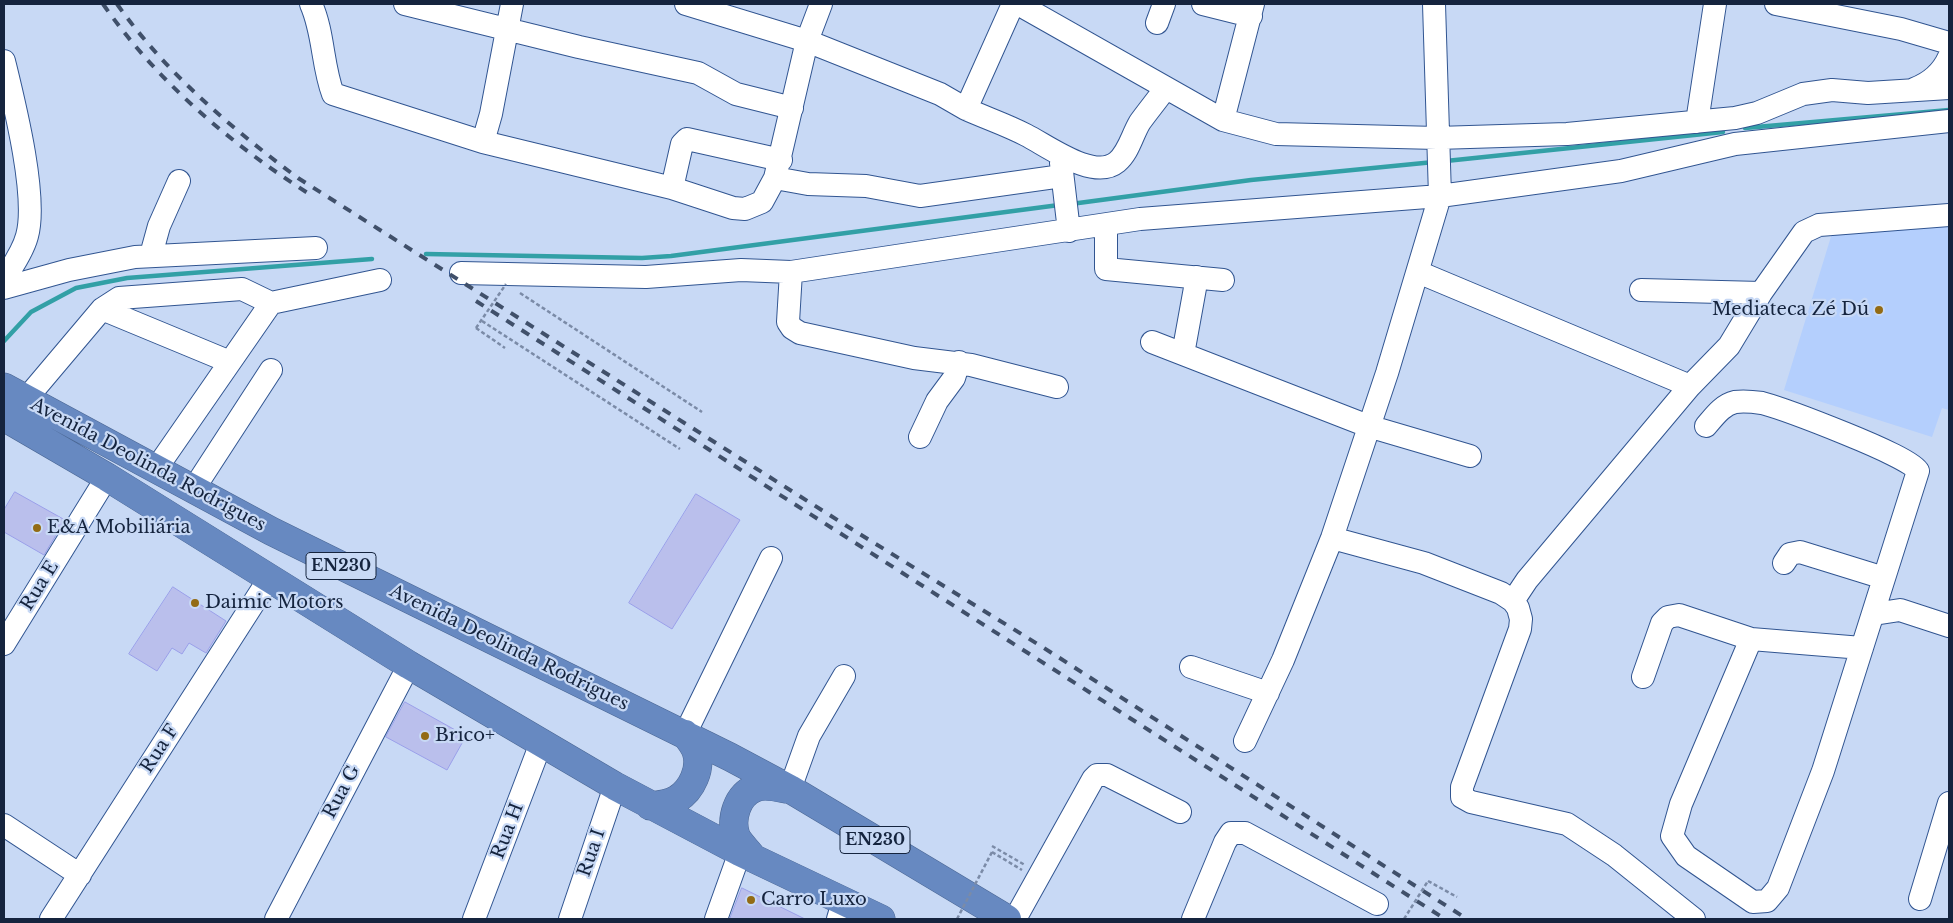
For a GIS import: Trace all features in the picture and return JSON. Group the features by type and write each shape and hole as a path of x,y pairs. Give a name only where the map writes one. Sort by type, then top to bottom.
{"highway":[{"name":"Avenida Deolinda Rodrigues","path":"15,393 193,490 365,578 685,734 790,789 1008,919"},
{"name":"Avenida Deolinda Rodrigues","path":"4,417 107,477 408,665 615,786 650,806 747,855 841,910 881,919"},
{"path":"650,806 677,800 688,790 696,776 698,762 696,749 685,734"},
{"path":"747,855 737,836 733,818 738,804 747,793 756,788 773,786 790,789"}],"street":[{"path":"311,4 322,38 328,80 333,94 483,142 672,188 733,208 745,209 762,202 778,169 807,41 820,4"},
{"path":"405,4 507,27 579,47 698,73 736,94 792,108"},
{"path":"483,142 491,114 512,4"},
{"path":"686,4 807,41 940,94 966,109 1025,135 1062,173 1068,225"},
{"path":"966,109 1014,4"},
{"path":"1018,4 1222,120 1276,134 1438,144 1697,122 1735,130 1949,121"},
{"path":"1204,4 1252,10 1222,120"},
{"path":"1245,741 1268,693 1332,538 1418,272 1440,185 1434,4"},
{"path":"1697,122 1715,4"},
{"path":"1776,4 1846,11 1949,43"},
{"path":"1903,92 1924,85 1938,75 1949,57"},
{"path":"4,61 23,151 30,223 21,252 4,279"},
{"path":"672,188 682,144 687,139 778,169 808,184 866,186 920,196 1090,167 1103,167 1116,163 1125,153 1140,122 1165,88"},
{"path":"460,273 646,277 741,270 791,272 1068,225 1106,225 1140,219 1440,185 1602,174 1735,130 1757,113 1803,94 1832,90 1903,92 1949,88"},
{"path":"151,256 160,226 180,181"},
{"path":"1513,601 1527,580 1690,386 1729,346 1761,293 1804,232 1810,227 1949,216"},
{"path":"1106,225 1106,269 1223,280"},
{"path":"4,288 69,270 151,256 316,248"},
{"path":"791,272 788,322 792,328 800,333 914,358 959,362 1056,387"},
{"path":"1418,272 1690,386"},
{"path":"1183,354 1197,277"},
{"path":"15,393 102,309 119,298 242,289 270,303 380,280"},
{"path":"1641,290 1761,293"},
{"path":"156,469 270,303"},
{"path":"102,309 230,362"},
{"path":"1152,342 1368,426 1470,456"},
{"path":"920,437 937,401 954,378 959,362"},
{"path":"193,490 271,370"},
{"path":"1706,426 1723,408 1735,402 1760,403 1881,449 1916,465 1918,470 1916,482 1823,771 1778,888 1767,901 1760,902 1753,902 1686,856 1672,836 1681,804 1751,639"},
{"name":"Rua E","path":"4,644 107,477"},
{"path":"1332,538 1424,563 1484,586 1513,601 1521,618 1520,629 1462,787 1462,796 1471,802 1567,824 1614,855 1694,919"},
{"path":"1784,563 1790,554 1800,552 1882,584 1900,610"},
{"path":"685,734 771,558"},
{"name":"Rua F","path":"51,919 269,579"},
{"path":"1874,614 1900,610 1949,626"},
{"path":"1643,677 1662,623 1668,617 1679,615 1751,639 1862,648"},
{"name":"Rua G","path":"276,919 408,665"},
{"path":"1191,667 1268,693"},
{"path":"790,789 809,736 844,676"},
{"name":"Rua H","path":"474,919 541,743"},
{"path":"1015,919 1097,775 1107,775 1180,812"},
{"name":"Rua I","path":"570,919 615,786"},
{"path":"1920,899 1949,803"},
{"path":"4,825 80,875"},
{"path":"1193,919 1225,842 1231,833 1244,833 1377,904"},
{"path":"716,919 747,855"}],"path":[{"path":"505,348 476,328 506,284 702,412"},
{"path":"482,321 680,449"},
{"path":"992,846 1030,868"},
{"path":"957,919 992,852 1026,872"},
{"path":"1404,919 1428,881 1457,897"}],"shaded area":[{"name":"Mediateca Zé Dú","path":"1949,221 1949,410 1942,408 1932,437 1784,390 1833,230"}],"building":[{"name":"E&A Mobiliária","path":"15,492 65,520 44,555 4,532 4,510"},
{"path":"696,494 740,520 672,629 629,603"},
{"path":"173,587 226,621 206,653 189,643 182,654 172,648 157,671 129,654"},
{"name":"Brico+","path":"405,702 466,736 447,770 386,737"},
{"name":"Carro Luxo","path":"742,888 805,919 730,919"}],"waterway":[{"path":"1745,128 1949,110"},
{"path":"1446,161 1723,132"},
{"path":"1071,204 1251,180 1434,162"},
{"path":"426,254 642,258 671,256 1059,205"},
{"path":"4,341 31,312 76,288 127,278 372,259"}],"railway":[{"path":"103,4 148,60 199,111 255,156 314,197"},
{"path":"117,4 156,53 200,98 298,178 850,528 1044,648 1467,919"},
{"path":"476,301 1445,919"}],"place":[{"name":"Mediateca Zé Dú","path":"1879,310"},
{"name":"E&A Mobiliária","path":"37,528"},
{"name":"Daimic Motors","path":"195,603"},
{"name":"Brico+","path":"425,736"},
{"name":"Carro Luxo","path":"751,900"}]}
